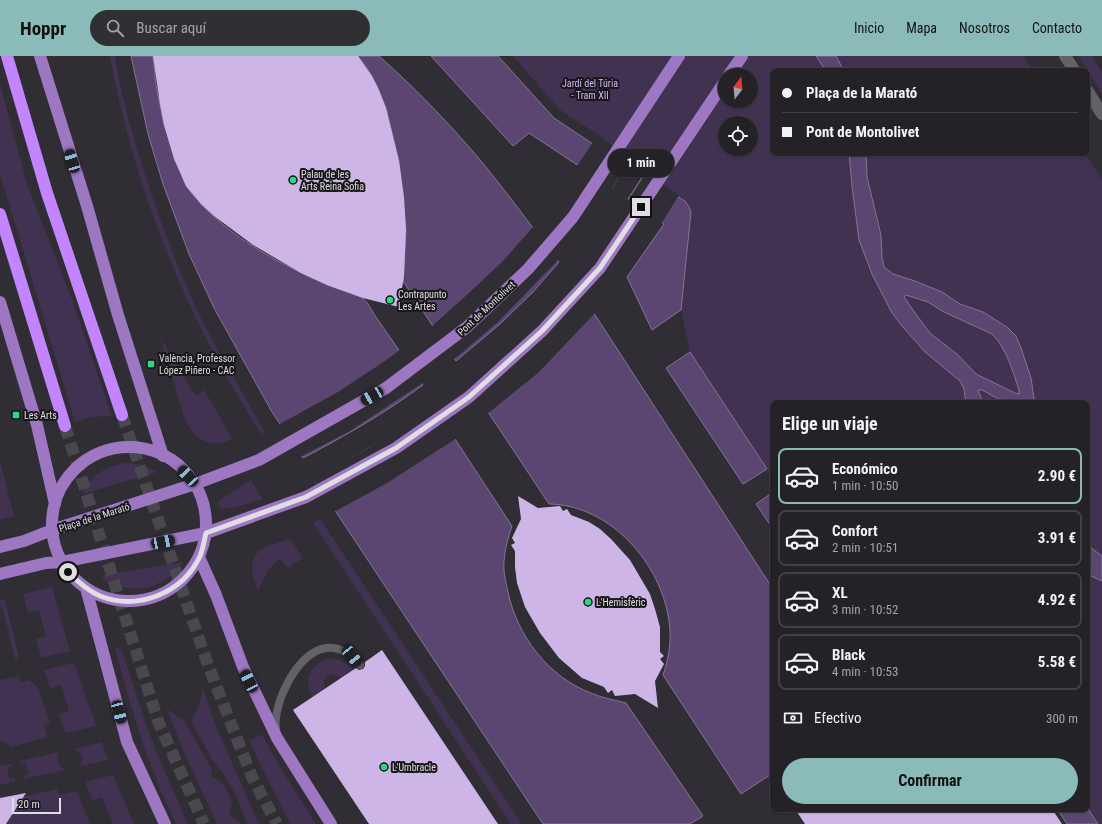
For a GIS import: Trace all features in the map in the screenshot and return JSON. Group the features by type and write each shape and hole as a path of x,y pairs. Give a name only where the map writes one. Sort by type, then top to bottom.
{"highway":[{"path":"7,56 47,193 122,415"},
{"path":"0,214 65,426"}],"main road":[{"path":"40,56 87,206 118,315 163,456"},
{"name":"Pont de Montolivet","path":"195,484 259,460 278,451 386,388 467,327 528,269 572,217 679,56"},
{"path":"734,68 742,56"},
{"path":"1065,56 1073,68"},
{"path":"0,574 46,563 62,562 206,533 306,497 396,448 469,397 542,331 600,268 718,91"},
{"path":"1090,95 1102,114"},
{"path":"0,302 37,425 55,504"},
{"name":"Plaça de la Marató","path":"119,448 149,450 163,456 181,468 195,484 201,495 204,507 206,533 204,545 199,557 191,571 179,583 150,599 133,602 100,596 86,588 68,572 55,547 52,530 52,517 60,490 73,472 91,458 105,451 119,448"},
{"name":"Plaça de la Marató","path":"52,530 195,484"},
{"path":"0,547 24,541 52,530"},
{"path":"199,557 216,595 242,667 277,738 331,824"},
{"path":"86,588 127,742 165,824"}],"lane":[{"path":"277,738 275,723 278,703 295,671 307,657 317,650 336,648 346,651 360,665"}],"green space":[{"path":"110,56 115,56 124,101 136,145 156,208 175,259 205,326 265,432 262,434 250,417 209,344 172,265 156,224 129,142"},
{"name":"Jardí del Túria - Tram XII","path":"513,56 1024,56 1031,68 770,68 770,156 1087,156 1102,180 1102,824 1099,824 1090,810 1090,400 770,400 770,473 690,352 681,310 690,221 689,207 685,201 600,136 560,110"},
{"path":"1078,56 1092,56 1102,72 1102,93 1090,74 1090,68 1086,68"},
{"path":"0,84 28,187 70,294 112,416 92,417 75,422 0,174"},
{"path":"160,337 182,375 196,395 204,390 232,439 218,443 206,442 200,439 190,429 186,423"},
{"path":"0,461 14,516 0,520"},
{"path":"124,463 141,465 157,472 83,494 82,493 90,481 99,473 110,467"},
{"path":"251,480 263,499 236,507 221,509 219,506 219,501"},
{"path":"320,519 522,824 511,824 313,523"},
{"path":"289,539 303,558 288,568 280,558 267,572 258,591 252,569 254,558 257,553 265,547"},
{"path":"183,563 177,570 169,577 153,586 144,588 125,588 102,578 104,575"},
{"path":"52,587 70,651 41,658 36,639 46,637 39,610 28,613 23,594"},
{"path":"0,600 5,600 19,658 15,659 2,607 0,607"},
{"path":"118,647 123,653 146,725 160,761 188,824 176,824 157,781 141,738 127,693 115,648"},
{"path":"328,659 342,661 353,670 341,678 333,674 328,676 324,682 325,689 313,697 308,685 308,679 313,669 317,665"},
{"path":"74,663 96,726 66,733 59,714 69,711 61,685 50,688 44,670"},
{"path":"19,676 20,682 29,680 38,687 50,723 44,724 47,737 12,747 0,740 0,680"},
{"path":"203,689 217,729 259,824 247,824 236,795 224,775 213,761 192,723 193,716 198,708"},
{"path":"167,709 186,723 212,770 211,773 213,777 222,783 228,793 232,803 229,815 239,821 240,824 217,824 183,750"},
{"path":"262,734 277,762 316,824 290,824 250,741"},
{"path":"102,742 108,760 80,766 82,756 74,749"},
{"path":"59,752 57,762 65,770 24,779 23,776 29,774 26,764 21,765 20,761"},
{"path":"12,764 12,766 7,768 10,779 15,777 16,781 0,785 0,766"},
{"path":"113,775 134,824 111,824 113,823 102,798 92,800 85,782"},
{"path":"57,789 59,795 77,791 90,824 6,824 23,797"}],"shaded area":[{"path":"131,56 153,56 156,85 164,125 186,186 200,202 231,231 249,244 306,275 364,299 423,385 364,424 303,458 272,412 214,308 189,254 163,184 148,134"},
{"path":"358,56 379,56 428,103 486,167 559,262 533,292 500,324 456,361 403,281 406,230 399,161 386,108 378,88 366,66"},
{"path":"431,56 498,56 554,118 626,166 612,188 529,133 513,146"},
{"path":"816,56 836,56 842,68 824,68"},
{"path":"849,156 866,156 867,177 881,235 884,267 893,274 942,292 960,304 983,312 1007,327 1016,336 1021,348 1031,378 1035,400 1000,400 982,390 978,390 982,400 966,400 964,389 960,381 925,352 892,313 872,274 859,240","holes":["906,295 928,302 944,312 992,334 997,339 1008,360 1019,390 1019,394 976,374 958,355 930,333 904,297"]},
{"path":"643,176 685,201 691,212 681,310 652,330 627,277 664,224 628,199"},
{"path":"575,284 770,584 770,775 741,794 663,675 669,648 669,621 664,599 655,578 644,559 629,541 612,526 592,515 571,507 549,504 470,385 512,351"},
{"path":"690,352 767,469 743,484 666,368"},
{"path":"434,407 512,526 505,552 504,573 512,608 527,639 537,653 561,677 575,686 591,693 626,703 703,816 690,824 543,824 314,479 408,426"},
{"path":"770,494 770,525 756,504"},
{"path":"1090,547 1102,556 1102,581 1090,575"},
{"path":"1059,812 1090,812 1098,824 1067,824"}],"pier":[{"path":"593,142 627,165 611,190 577,166"},
{"path":"645,175 679,195 661,224 628,201"},
{"path":"533,227 559,259 498,322 453,360 431,327 503,261"},
{"path":"576,282 596,312 538,373 487,414 469,384 510,349"},
{"path":"401,349 424,382 350,431 300,457 278,425 338,392"},
{"path":"434,405 457,438 387,483 334,512 313,478 407,425"}],"building":[{"name":"Palau de les Arts Reina Sofia","path":"153,56 358,56 372,76 386,108 399,161 404,197 406,230 404,276 399,307 363,298 327,285 301,273 253,245 214,216 201,204 186,186 174,159 164,125"},
{"name":"L'Hemisfèric","path":"518,496 538,508 560,506 563,511 567,509 571,515 589,522 600,529 630,560 650,594 660,627 660,652 664,656 660,659 664,664 655,681 658,708 635,694 615,696 612,690 608,693 604,687 582,678 559,658 540,633 525,607 517,583 515,551 511,545 515,543 512,538 521,519"},
{"name":"L'Umbracle","path":"382,650 498,824 369,824 293,710 356,668 359,670 363,669 365,662"},
{"path":"26,793 6,824 0,824 0,798"},
{"path":"797,812 1054,812 1062,824 805,824"}],"tunnel":[{"path":"122,415 208,665 252,777 277,824"},
{"path":"65,426 158,721 204,824"}],"place":[{"name":"Palau de les Arts Reina Sofia","path":"293,180"},
{"name":"Contrapunto Les Artes","path":"390,300"},
{"name":"València, Professor López Piñero - CAC","path":"151,364"},
{"name":"Les Arts","path":"16,415"},
{"name":"L'Hemisfèric","path":"588,602"},
{"name":"L'Umbracle","path":"384,767"}],"route":[{"path":"68,572 76,581 100,596 133,602 150,599 179,583 191,571 204,545 206,533 306,497 396,448 469,397 542,331 600,268 641,207"}]}
